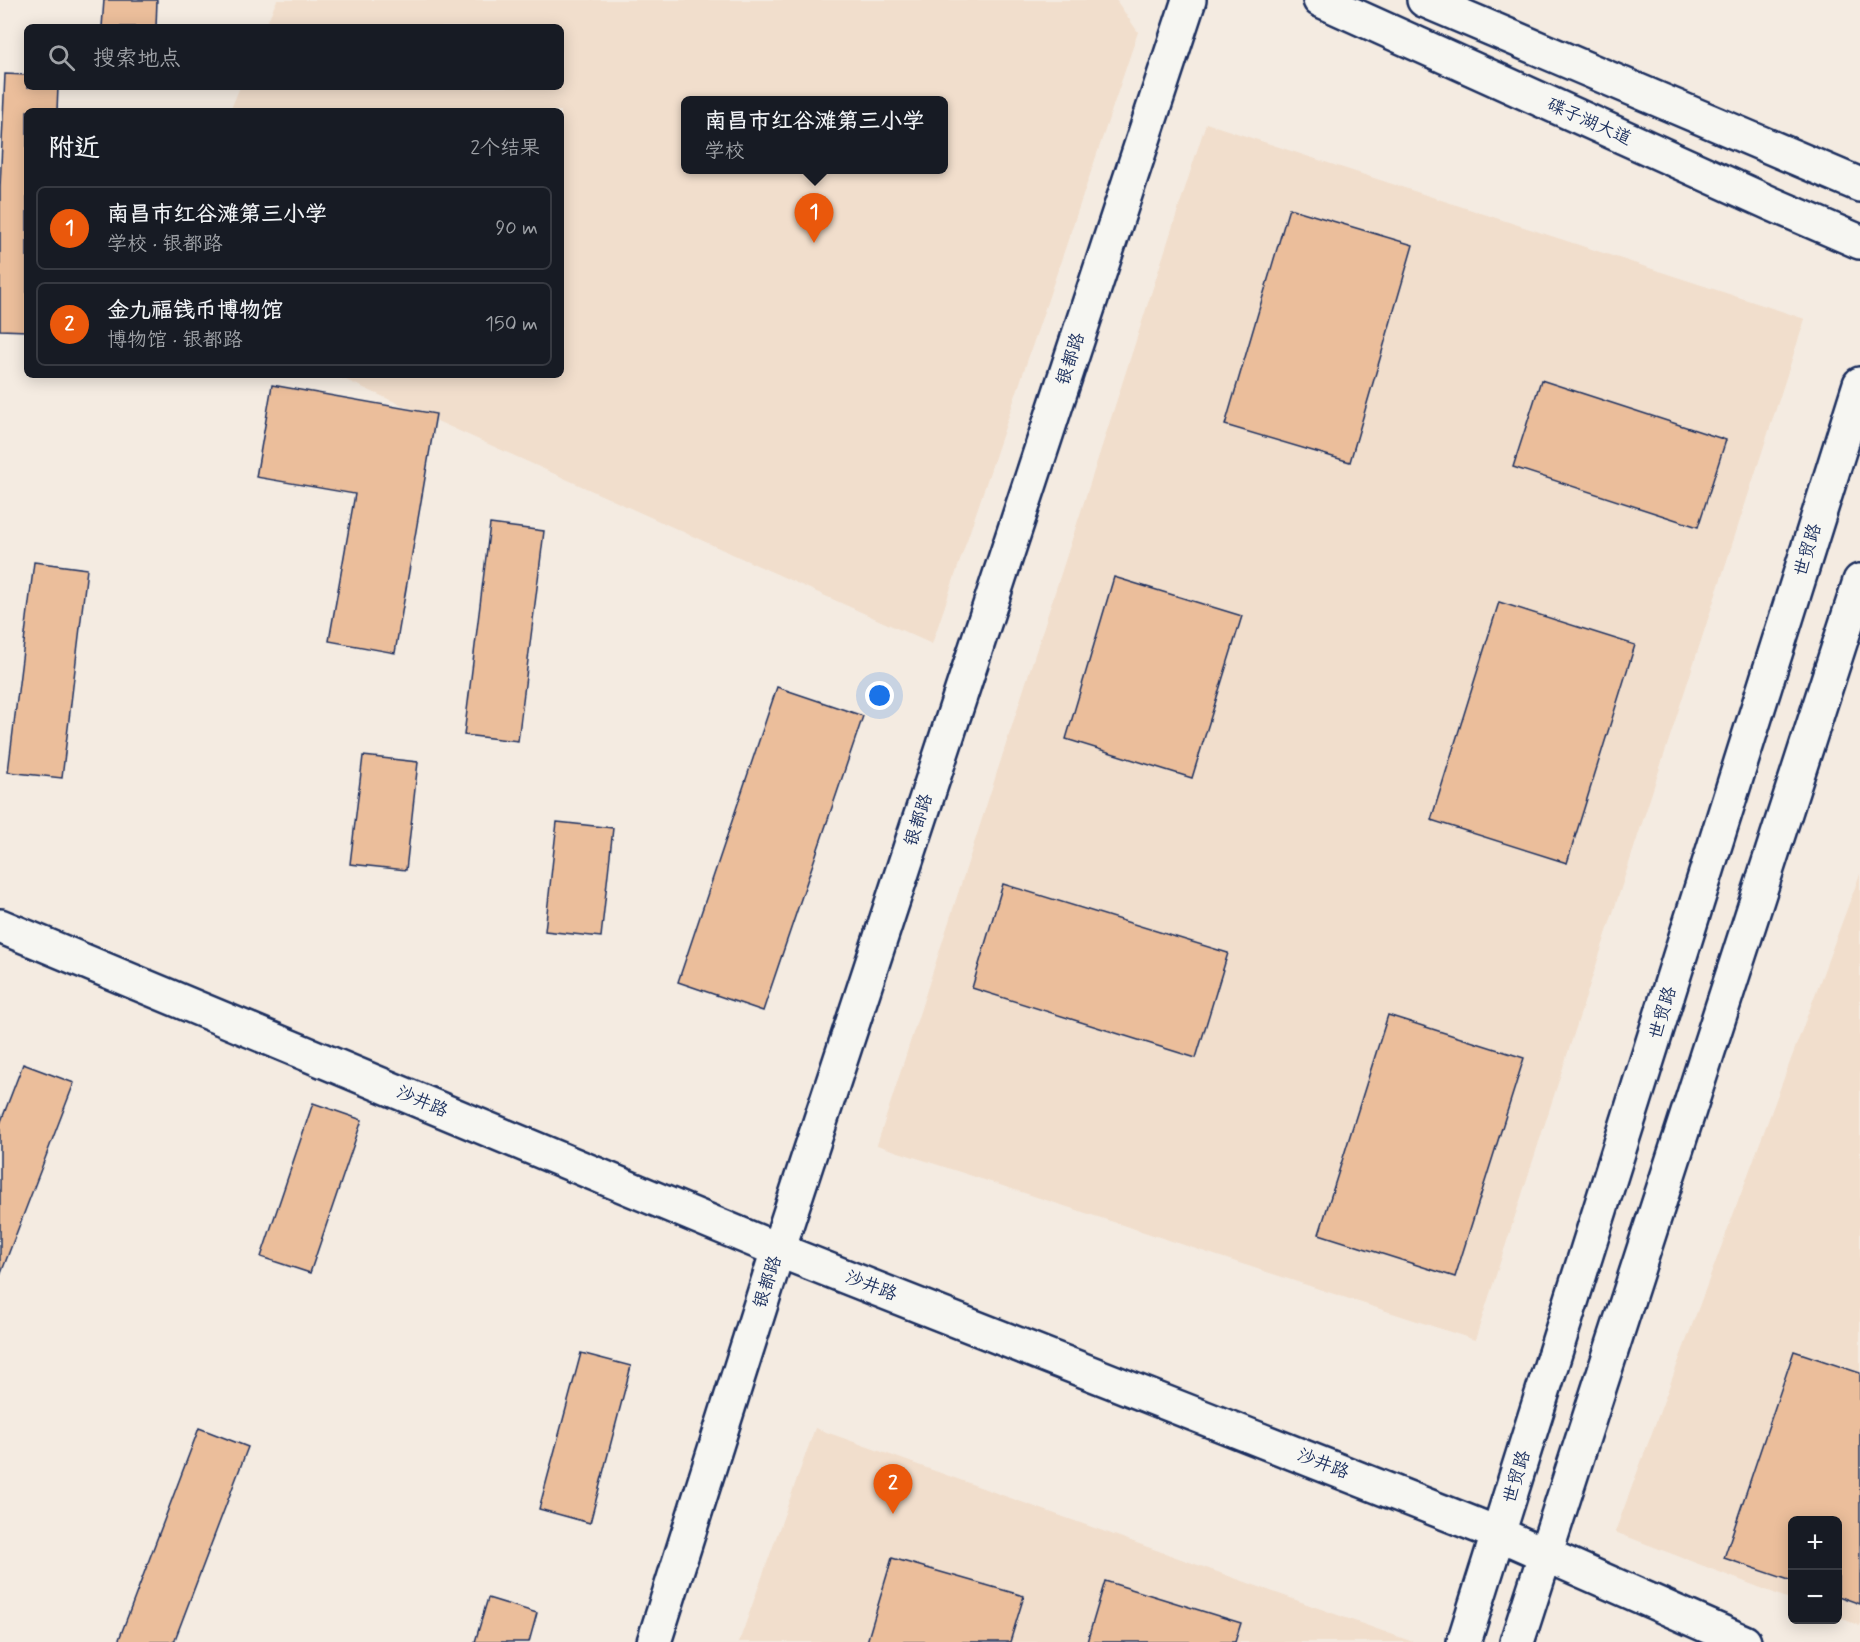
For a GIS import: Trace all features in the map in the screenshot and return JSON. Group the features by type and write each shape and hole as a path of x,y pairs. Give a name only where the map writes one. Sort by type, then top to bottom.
{"street":[{"name":"银都路","path":"654,1642 778,1250 1189,0"},
{"name":"碟子湖大道","path":"1320,0 1860,242"},
{"path":"1424,0 1860,184"},
{"name":"世贸路","path":"1464,1642 1860,384"},
{"path":"1517,1642 1860,581"},
{"name":"沙井路","path":"0,926 778,1250 1499,1534 1744,1642"}],"shaded area":[{"path":"277,0 1116,0 1138,32 932,644 342,378 564,378 564,108 231,108 239,90 564,90 564,24 266,24"},
{"path":"1206,123 1805,319 1475,1340 877,1145"},
{"path":"1860,874 1860,1626 1842,1619 1842,1516 1788,1516 1788,1598 1615,1532"},
{"path":"815,1428 1413,1642 739,1642"}],"building":[{"path":"104,0 157,0 156,24 102,24"},
{"path":"5,74 24,75 24,90 58,90 57,108 24,108 24,331 0,330 0,188"},
{"path":"1289,208 1413,245 1350,462 1225,425"},
{"path":"1541,380 1726,440 1698,527 1513,467"},
{"path":"272,385 436,414 395,653 329,641 355,494 256,477"},
{"path":"490,524 544,531 518,741 464,735"},
{"path":"34,562 87,569 62,778 8,772"},
{"path":"1114,577 1242,616 1192,778 1066,739"},
{"path":"1499,602 1635,645 1567,863 1431,820"},
{"path":"777,687 863,716 763,1011 678,982"},
{"path":"363,756 418,762 406,870 350,864"},
{"path":"557,822 613,828 601,937 545,931"},
{"path":"1003,884 1228,953 1196,1058 972,988"},
{"path":"1388,1015 1524,1058 1455,1277 1319,1234"},
{"path":"23,1064 74,1083 0,1276 0,1124"},
{"path":"313,1103 362,1120 310,1273 261,1257"},
{"path":"1794,1351 1860,1373 1860,1604 1842,1597 1842,1516 1788,1516 1788,1580 1724,1558"},
{"path":"581,1353 631,1366 590,1523 539,1509"},
{"path":"199,1428 248,1447 174,1642 118,1642"},
{"path":"892,1558 1024,1596 1010,1642 867,1642"},
{"path":"1105,1581 1241,1623 1235,1642 1087,1642"},
{"path":"488,1598 537,1613 529,1642 475,1642"}],"place":[{"name":"南昌市红谷滩第三小学","path":"814,243"},
{"name":"金九福钱币博物馆","path":"893,1514"}]}
